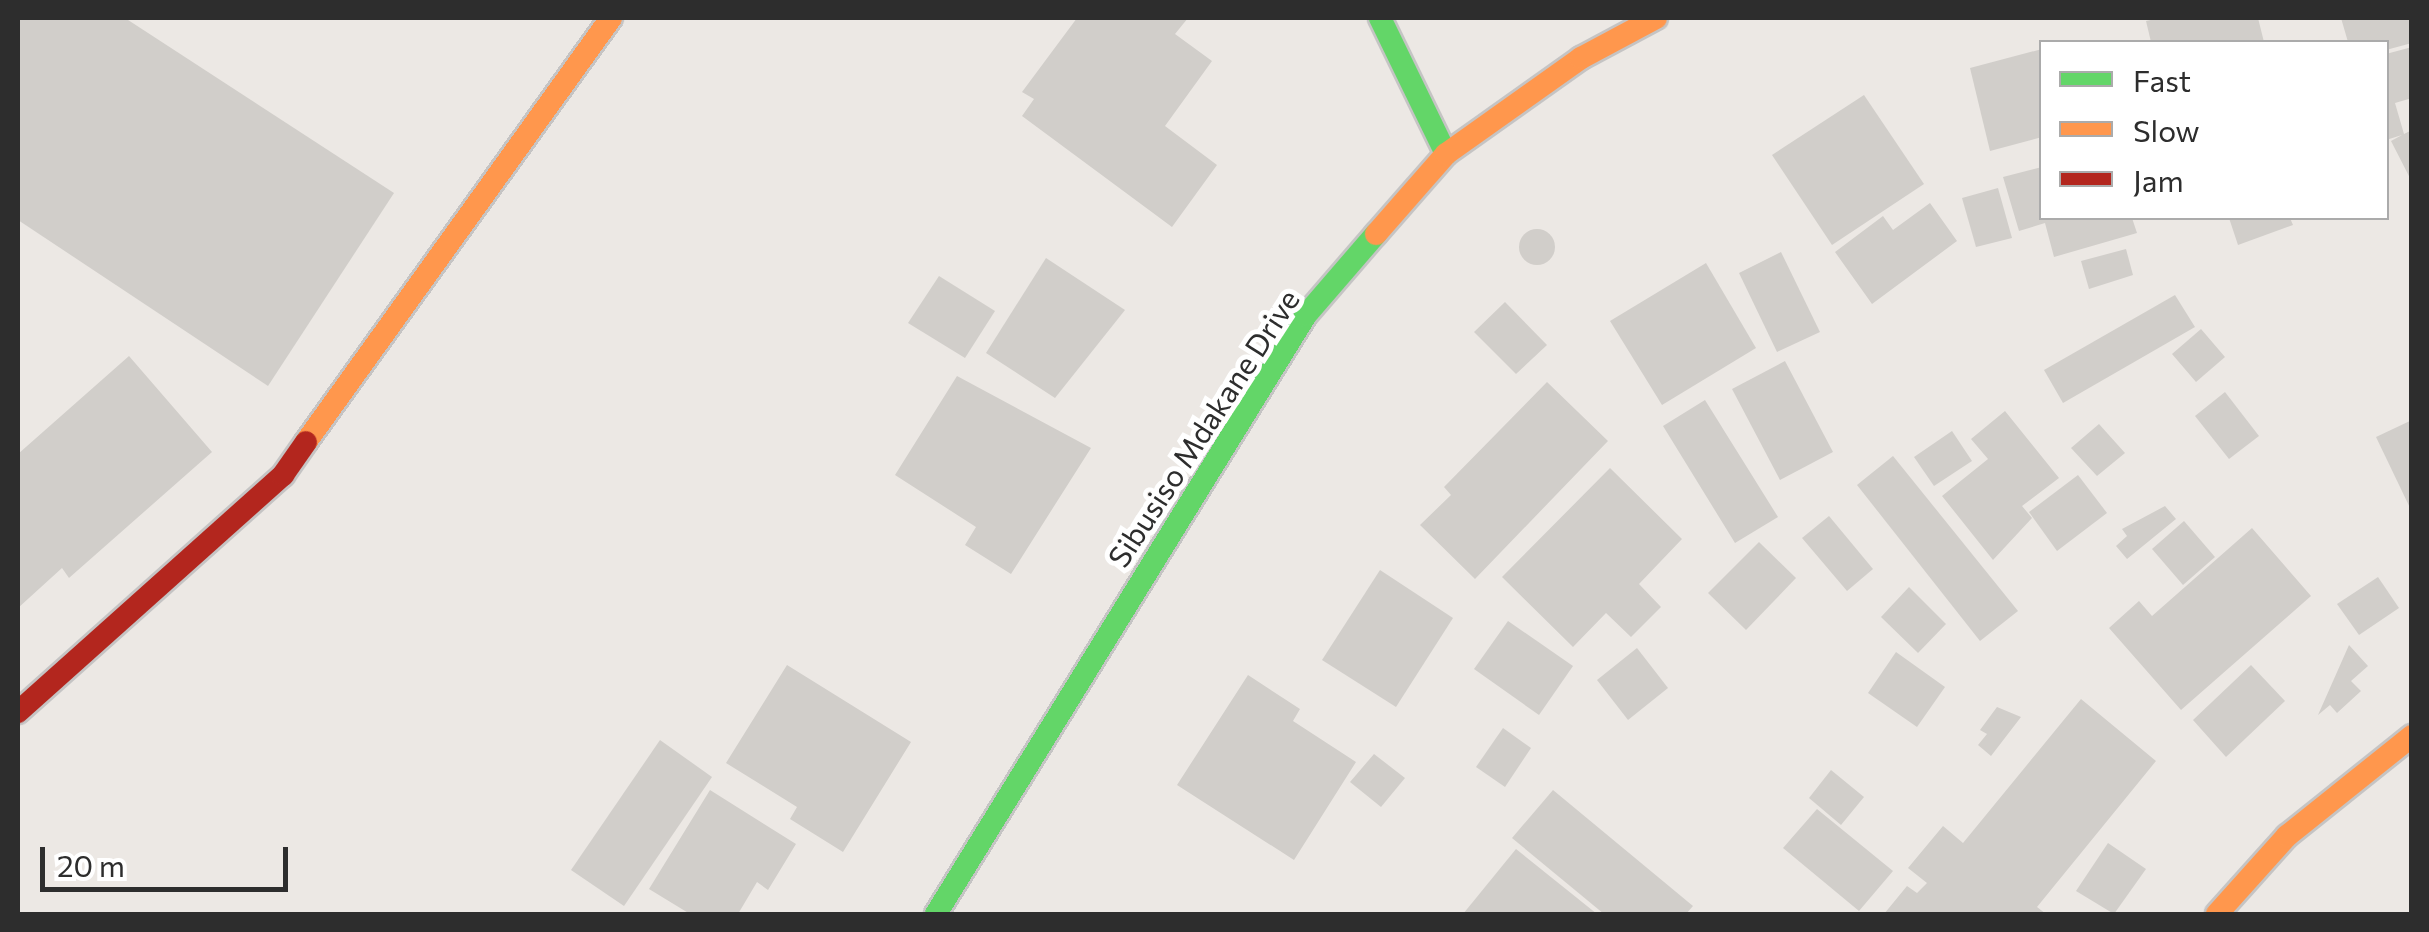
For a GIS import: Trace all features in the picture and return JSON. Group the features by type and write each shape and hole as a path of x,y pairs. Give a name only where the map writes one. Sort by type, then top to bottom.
{"street":[{"path":"18,712 283,476 610,18"},
{"path":"1380,18 1446,154"},
{"name":"Sibusiso Mdakane Drive","path":"936,914 1306,316 1446,154 1580,58 1656,18"},
{"path":"2217,914 2287,836 2412,736"}],"building":[{"path":"18,18 125,18 394,193 268,386 18,220"},
{"path":"1077,18 1188,18 1175,34 1212,61 1165,126 1217,165 1172,227 1022,116 1034,99 1022,92"},
{"path":"2258,18 2264,40 2151,40 2146,21"},
{"path":"2341,18 2412,18 2412,43 2389,49 2389,40 2347,40"},
{"path":"2412,47 2412,98 2395,103 2404,134 2412,130 2412,182 2391,141 2402,135 2389,139 2389,53"},
{"path":"2039,50 2039,138 1990,151 1970,68"},
{"path":"1864,95 1924,184 1832,245 1772,155"},
{"path":"2039,168 2039,220 2133,220 2137,233 2054,257 2045,223 2019,231 2003,177"},
{"path":"1998,188 2012,238 1976,247 1962,198"},
{"path":"1930,203 1957,241 1872,304 1835,252 1883,216 1893,230"},
{"path":"2230,220 2291,220 2293,225 2238,245"},
{"path":"1537,229 1550,234 1555,247 1550,260 1537,265 1524,260 1519,247 1524,234"},
{"path":"2126,249 2133,275 2089,289 2081,261"},
{"path":"1781,252 1820,332 1777,352 1739,273"},
{"path":"1046,258 1125,310 1055,398 986,353"},
{"path":"1706,263 1756,348 1662,405 1610,321"},
{"path":"939,276 995,311 965,358 908,323"},
{"path":"2175,295 2195,327 2063,403 2044,370"},
{"path":"1505,302 1547,345 1516,374 1474,332"},
{"path":"2201,329 2225,357 2196,382 2172,354"},
{"path":"129,356 212,452 69,578 62,568 18,608 18,454"},
{"path":"1785,361 1833,452 1780,480 1732,389"},
{"path":"957,376 1091,448 1011,574 965,545 976,527 895,475"},
{"path":"1547,382 1608,441 1475,579 1420,525 1451,495 1444,487"},
{"path":"2225,392 2259,436 2229,459 2195,416"},
{"path":"1705,400 1778,517 1735,543 1663,426"},
{"path":"2005,411 2059,478 2022,506 2032,518 1993,560 1942,496 1988,459 1971,439"},
{"path":"2412,420 2412,512 2376,437"},
{"path":"2099,424 2125,453 2097,476 2071,448"},
{"path":"1952,431 1972,461 1934,486 1914,457"},
{"path":"1893,456 2018,611 1980,641 1857,485"},
{"path":"1610,468 1682,539 1639,584 1661,607 1631,637 1606,613 1573,647 1502,577"},
{"path":"2078,475 2107,513 2057,551 2029,512"},
{"path":"2165,506 2176,519 2127,559 2116,546 2127,536 2122,529"},
{"path":"1829,516 1873,569 1847,591 1802,538"},
{"path":"2184,521 2215,557 2183,585 2152,549"},
{"path":"2252,528 2311,596 2181,710 2109,628 2139,601 2152,616"},
{"path":"1759,542 1796,578 1746,630 1708,593"},
{"path":"1380,570 1453,618 1396,707 1322,660"},
{"path":"2378,577 2399,608 2359,635 2337,604"},
{"path":"1909,587 1946,624 1918,653 1881,617"},
{"path":"1508,621 1573,666 1539,715 1474,669"},
{"path":"2349,645 2368,666 2351,681 2361,691 2337,713 2330,705 2318,715"},
{"path":"1637,648 1668,688 1628,720 1597,680"},
{"path":"1896,652 1945,687 1917,727 1868,693"},
{"path":"787,665 911,742 843,852 790,819 797,807 726,763"},
{"path":"2251,665 2285,701 2226,757 2193,720"},
{"path":"1248,675 1300,709 1293,721 1356,762 1294,860 1177,785"},
{"path":"2081,699 2156,761 2037,907 2046,914 1884,914 1907,886 1917,893 1927,883 1908,868 1943,826 1963,843"},
{"path":"1997,707 2021,717 1991,756 1978,745 1987,734 1980,730"},
{"path":"1503,728 1531,748 1505,787 1476,767"},
{"path":"660,740 712,777 624,906 571,870"},
{"path":"1374,754 1405,778 1381,807 1350,782"},
{"path":"1831,770 1864,797 1841,825 1809,798"},
{"path":"710,790 796,844 768,890 757,882 738,914 690,914 649,889"},
{"path":"1553,790 1693,906 1686,914 1604,914 1512,838"},
{"path":"1817,809 1893,871 1859,911 1783,848"},
{"path":"2108,843 2146,869 2114,914 2076,891"},
{"path":"1516,849 1597,914 1463,914"}],"traffic: fast":[{"path":"1380,18 1446,154"},
{"path":"936,914 1306,315 1376,234"}],"traffic: slow":[{"path":"306,442 611,18"},
{"path":"1376,234 1446,154 1581,58 1656,18"},
{"path":"2217,914 2287,836 2412,736"}],"traffic: jam":[{"path":"18,712 283,475 306,442"}]}
